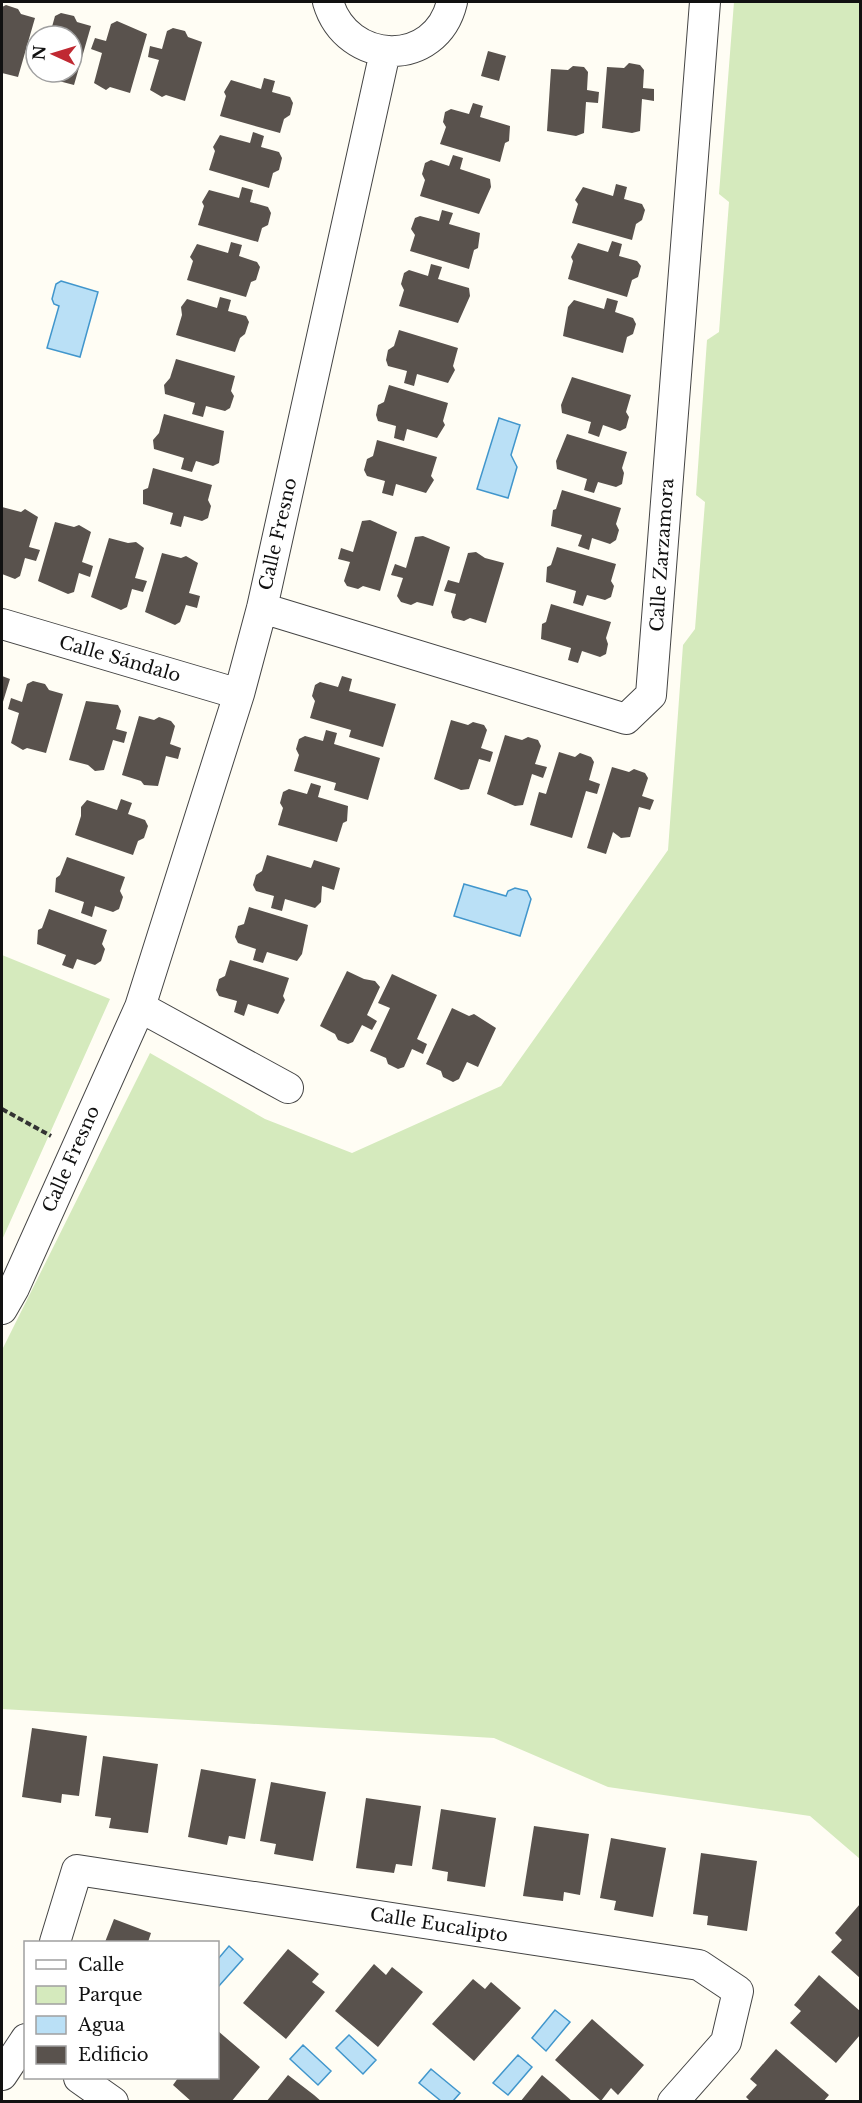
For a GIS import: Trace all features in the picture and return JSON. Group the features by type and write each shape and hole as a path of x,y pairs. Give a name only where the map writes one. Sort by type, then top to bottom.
{"street":[{"path":"328,2 336,21 349,37 366,47 386,52 405,50 423,42 439,29 452,2"},
{"name":"Calle Zarzamora","path":"262,608 626,719 651,695 705,2"},
{"name":"Calle Fresno","path":"2,1309 140,1007 239,694 262,608 386,52"},
{"name":"Calle Sándalo","path":"2,624 239,694"},
{"path":"140,1007 288,1088"},
{"name":"Calle Eucalipto","path":"55,1941 76,1870 699,1965 738,1991 726,2042 673,2102"},
{"path":"2,2075 24,2042"},
{"path":"80,2079 113,2102"}],"path":[{"path":"2,1109 75,1150"}],"green space":[{"path":"734,2 860,2 860,1859 810,1816 608,1787 494,1738 2,1709 2,1350 150,1053 265,1119 352,1153 501,1086 668,850 683,645 695,629 705,502 696,495 707,340 719,332 729,202 719,194"},
{"path":"2,955 110,999 2,1240"}],"water":[{"path":"61,281 98,292 80,357 47,348 59,306 54,304 52,299 56,284"},
{"path":"499,418 520,425 511,455 517,467 508,498 477,489"},
{"path":"464,884 506,896 508,891 515,888 527,891 531,899 520,936 454,916"},
{"path":"229,1946 243,1959 219,1986 219,1958"},
{"path":"555,2010 570,2022 546,2051 532,2038"},
{"path":"349,2035 376,2060 363,2074 336,2048"},
{"path":"303,2045 331,2071 318,2085 290,2059"},
{"path":"518,2055 532,2067 508,2095 493,2083"},
{"path":"431,2069 460,2093 453,2101 441,2101 419,2083"}],"building":[{"path":"6,5 18,9 21,14 35,18 33,24 24,24 24,56 18,77 2,73 2,7"},
{"path":"61,13 74,16 77,22 84,24 53,24 55,16"},
{"path":"117,21 147,34 130,93 110,87 106,90 94,83 102,53 91,49 95,38 106,41 111,24"},
{"path":"84,24 91,26 84,50"},
{"path":"173,28 185,31 188,37 202,42 185,101 166,95 162,97 150,90 159,60 148,57 150,46 162,49 167,31"},
{"path":"488,51 506,56 499,81 481,76"},
{"path":"629,63 640,65 644,70 643,88 654,89 654,101 642,99 640,131 632,133 602,128 607,67 624,68"},
{"path":"573,66 584,67 588,72 587,90 599,92 598,103 586,102 584,133 576,136 547,131 551,69 568,70"},
{"path":"264,78 275,81 272,92 290,97 293,103 290,115 284,119 280,133 220,116 226,96 224,92 231,80 261,89"},
{"path":"473,103 483,106 480,117 510,126 509,141 505,143 500,162 440,144 446,127 443,122 445,112 451,109 469,114"},
{"path":"253,132 264,136 261,147 279,152 282,158 279,170 273,173 269,188 209,170 215,151 213,147 220,135 250,143"},
{"path":"453,155 463,158 460,169 490,179 491,187 479,214 420,196 425,180 422,174 425,163 431,160 449,166"},
{"path":"616,184 627,187 624,199 642,204 645,210 642,220 636,224 632,240 572,223 578,204 575,200 583,187 613,196"},
{"path":"242,187 253,190 250,202 268,207 271,213 268,225 262,228 258,242 198,225 204,206 202,202 209,190 239,198"},
{"path":"442,210 453,213 449,224 480,233 478,248 474,250 469,269 410,251 415,235 411,229 415,218 420,216 439,221"},
{"path":"612,241 622,244 619,256 637,261 641,266 638,277 632,280 627,297 568,279 573,261 571,257 578,243 608,252"},
{"path":"231,242 242,245 239,256 257,262 260,267 256,280 251,282 246,297 187,280 193,261 190,257 197,244 228,253"},
{"path":"431,264 442,267 438,279 469,288 470,296 458,323 399,306 404,290 401,284 404,273 409,270 428,276"},
{"path":"220,297 231,300 228,311 246,316 249,322 235,352 176,335 182,315 181,307 187,299 217,308"},
{"path":"607,298 618,301 615,312 633,318 636,324 633,334 627,337 623,353 563,336 568,307 574,300 604,309"},
{"path":"399,330 458,348 453,366 455,370 448,383 417,374 414,386 404,383 407,371 388,366 386,360 388,350 394,346"},
{"path":"176,359 235,376 231,391 234,396 230,408 225,411 206,406 203,417 192,414 195,403 165,394 164,385 170,378"},
{"path":"572,377 631,395 626,412 629,417 626,428 620,431 603,425 599,437 588,433 591,422 562,413 561,405"},
{"path":"389,385 448,403 443,421 445,425 437,438 407,429 404,441 394,438 396,426 378,421 376,415 378,405 384,402"},
{"path":"164,414 224,431 219,463 213,466 196,461 192,472 181,469 184,458 154,449 153,440 159,433"},
{"path":"567,434 627,452 622,468 624,473 622,484 616,487 598,482 594,493 584,490 587,479 557,469 556,461"},
{"path":"377,440 437,457 431,476 434,480 426,493 396,484 393,496 382,493 385,481 367,476 364,470 367,459 373,456"},
{"path":"153,468 212,485 208,500 211,506 208,518 202,521 184,516 181,527 170,524 173,513 143,504 143,490 148,488"},
{"path":"562,490 621,508 616,524 619,530 616,540 610,544 592,538 589,550 578,546 582,535 551,526 553,510 556,509"},
{"path":"2,507 21,512 25,509 38,517 29,547 40,550 36,561 25,558 20,576 15,579 2,574"},
{"path":"370,520 397,532 380,591 363,586 358,589 347,586 344,581 350,562 338,559 341,548 353,552 362,521"},
{"path":"55,522 74,527 79,525 91,532 82,562 93,566 90,577 79,573 74,592 68,594 38,581"},
{"path":"423,536 450,547 433,606 417,602 411,605 401,602 397,596 403,578 391,575 395,564 406,568 415,537"},
{"path":"109,538 128,543 136,542 144,548 135,578 147,581 143,592 132,589 127,607 121,610 91,597"},
{"path":"557,547 616,564 611,581 614,586 611,597 605,600 587,595 583,606 573,603 576,591 546,582 547,567 551,565"},
{"path":"476,552 485,558 504,563 486,623 470,618 464,621 453,618 451,612 456,594 444,591 448,580 459,583 468,553"},
{"path":"162,553 181,558 186,556 198,563 189,593 200,596 197,608 186,605 180,622 175,625 145,612"},
{"path":"551,604 611,622 606,638 608,644 606,654 600,657 582,651 578,663 568,660 571,648 541,639 542,624 546,622"},
{"path":"2,676 10,679 2,705"},
{"path":"342,676 352,679 349,691 396,704 383,747 349,737 351,730 310,718 315,701 312,696 315,685 320,682 338,687"},
{"path":"33,681 45,684 49,690 63,694 46,753 27,748 23,750 11,743 19,713 8,709 11,698 22,702 27,684"},
{"path":"86,701 118,705 121,711 116,729 127,732 124,743 113,740 104,770 95,771 88,765 69,760"},
{"path":"139,716 154,720 159,717 171,721 175,726 170,744 181,748 178,759 166,756 158,786 144,785 141,781 122,775"},
{"path":"451,720 468,725 473,722 484,725 487,730 481,748 493,752 490,762 479,759 469,789 461,790 434,779"},
{"path":"326,730 337,733 334,744 380,758 368,800 334,790 336,783 294,771 299,755 296,749 299,739 305,736 323,741"},
{"path":"505,735 522,740 528,737 538,740 541,746 535,764 547,767 543,778 532,774 523,805 515,806 487,794"},
{"path":"559,752 575,757 580,753 591,757 594,762 589,780 600,784 597,794 586,791 572,838 530,825 539,792 546,794"},
{"path":"612,767 629,772 634,769 645,773 648,778 642,796 654,800 650,810 639,807 630,837 621,838 613,832 606,854 587,848"},
{"path":"311,783 321,786 318,797 348,806 347,821 343,823 337,842 278,825 283,808 280,803 283,792 289,789 307,794"},
{"path":"121,799 132,803 128,814 145,820 148,826 144,838 138,841 133,855 75,835 81,816 81,807 87,800 117,810"},
{"path":"267,855 311,868 314,860 340,868 334,890 322,886 321,902 315,908 285,899 282,911 271,908 274,896 256,891 253,885 256,875 262,871"},
{"path":"67,857 125,877 120,891 123,897 119,909 113,912 95,906 92,917 81,913 84,902 55,892 56,878 60,875"},
{"path":"249,907 308,925 302,954 297,961 267,952 263,963 253,960 256,949 238,943 235,937 238,926 244,924"},
{"path":"49,909 107,930 102,944 105,949 101,961 95,965 77,959 73,969 62,965 66,955 37,944 38,930 42,928"},
{"path":"230,960 289,978 283,996 285,1000 278,1014 248,1004 244,1016 234,1012 237,1001 219,996 216,990 219,979 225,976"},
{"path":"347,971 364,979 375,981 380,987 367,1015 377,1021 372,1030 362,1025 353,1042 348,1044 338,1040 335,1034 320,1026"},
{"path":"392,974 437,995 417,1039 427,1044 423,1054 412,1049 404,1067 398,1069 388,1064 386,1058 370,1051 390,1008 378,1003"},
{"path":"452,1008 469,1016 474,1014 496,1028 478,1067 467,1062 459,1079 453,1082 443,1077 441,1071 426,1064"},
{"path":"32,1728 87,1736 79,1796 62,1794 61,1803 22,1797"},
{"path":"103,1756 158,1764 148,1833 109,1828 111,1818 95,1816"},
{"path":"201,1769 256,1779 245,1839 229,1836 227,1845 188,1837"},
{"path":"271,1782 326,1792 313,1861 274,1854 276,1844 260,1841"},
{"path":"366,1798 421,1806 412,1866 396,1864 394,1873 356,1868"},
{"path":"441,1809 496,1818 485,1887 447,1881 448,1872 432,1869"},
{"path":"534,1826 589,1834 580,1895 564,1892 563,1901 523,1896"},
{"path":"611,1838 666,1848 653,1917 614,1910 616,1901 600,1898"},
{"path":"701,1853 757,1861 747,1931 707,1925 708,1916 693,1914"},
{"path":"860,1904 860,1978 831,1952 842,1940 835,1933"},
{"path":"114,1919 151,1933 148,1941 105,1941"},
{"path":"288,1949 319,1974 312,1982 325,1992 286,2039 243,2003"},
{"path":"374,1964 386,1975 392,1967 423,1992 378,2047 335,2011"},
{"path":"819,1975 860,2011 860,2035 836,2063 790,2023 801,2011 794,2005"},
{"path":"473,1979 485,1989 491,1982 521,2008 474,2061 432,2024"},
{"path":"592,2019 644,2065 618,2095 611,2088 601,2101 555,2060"},
{"path":"219,2032 260,2067 231,2102 192,2102 173,2085 177,2079 219,2079"},
{"path":"776,2049 829,2095 823,2102 751,2102 746,2097 757,2085 750,2079"},
{"path":"288,2075 314,2095 322,2102 266,2102"},
{"path":"542,2075 555,2086 573,2102 520,2102"}]}
